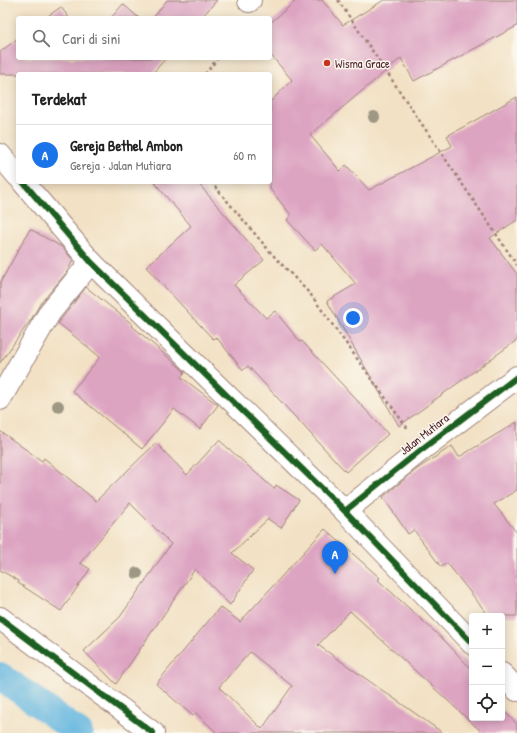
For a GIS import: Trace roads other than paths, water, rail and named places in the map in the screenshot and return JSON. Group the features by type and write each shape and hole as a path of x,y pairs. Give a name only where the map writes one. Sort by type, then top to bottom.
{"street":[{"path":"0,155 16,174"},
{"path":"25,184 92,262 214,384 345,510 469,640"},
{"path":"3,386 50,312 92,262"},
{"name":"Jalan Mutiara","path":"345,510 517,377"},
{"path":"0,618 153,733"},
{"path":"505,677 517,690"}],"waterway":[{"path":"0,676 79,733"}],"place":[{"name":"Wisma Grace","path":"327,63"},
{"name":"Gereja Bethel Ambon","path":"335,574"}]}
